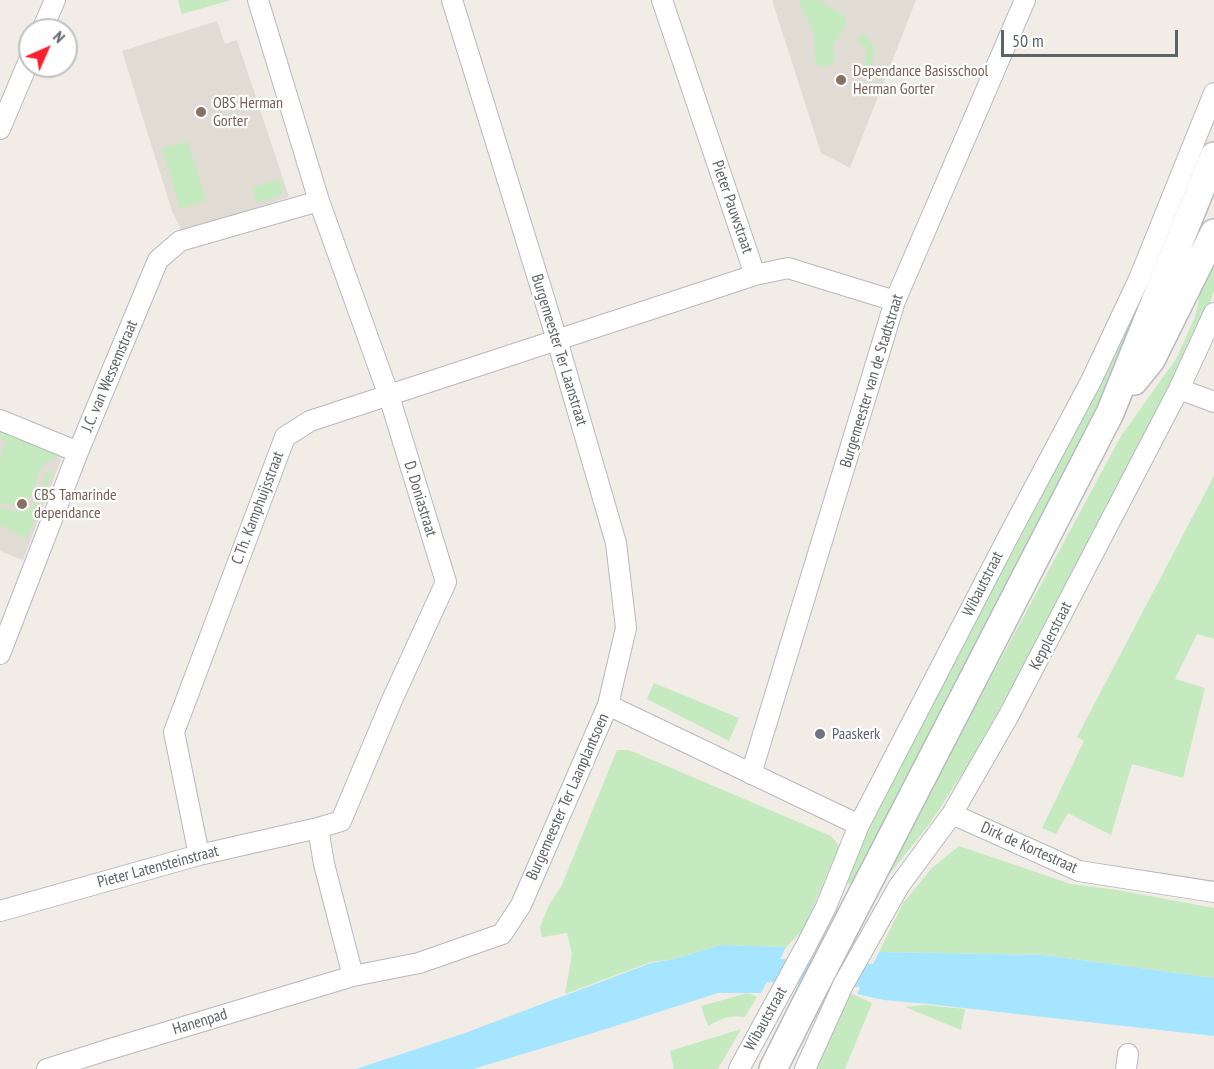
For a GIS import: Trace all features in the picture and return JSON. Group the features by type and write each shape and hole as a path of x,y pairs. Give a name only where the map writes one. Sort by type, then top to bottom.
{"main road":[{"path":"1110,413 1214,156"},
{"path":"1110,413 1151,360 1214,233"},
{"name":"Wibautstraat","path":"773,1069 1110,413"}],"street":[{"path":"47,18 55,0"},
{"name":"D. Doniastraat","path":"258,0 319,201 389,396 446,582 341,821 318,828"},
{"name":"Burgemeester Ter Laanstraat","path":"452,0 557,340 616,543 626,628 608,705"},
{"name":"Pieter Pauwstraat","path":"662,0 755,275 788,268 895,301"},
{"name":"Burgemeester van de Stadtstraat","path":"751,774 895,301 1024,0"},
{"path":"2,117 21,78"},
{"name":"Wibautstraat","path":"739,1069 826,907 859,825 1091,381 1139,279 1214,93"},
{"name":"J.C. van Wessemstraat","path":"0,654 78,452 158,260 180,241 319,201"},
{"name":"C.Th. Kamphuijsstraat","path":"199,855 174,732 285,437 310,421 755,275"},
{"name":"Kepplerstraat","path":"805,1069 840,992 898,886 952,814 1010,715 1179,389 1214,313"},
{"path":"1179,389 1214,402"},
{"path":"0,420 78,452"},
{"name":"Burgemeester Ter Laanplantsoen","path":"353,976 419,963 502,934 521,904 608,705 859,825"},
{"name":"Dirk de Kortestraat","path":"952,814 1079,871 1214,892"},
{"path":"318,828 324,864 353,976"},
{"name":"Pieter Latensteinstraat","path":"0,911 199,855 318,828"},
{"name":"Hanenpad","path":"47,1069 353,976"}],"shaded area":[{"name":"Dependance Basisschool Herman Gorter","path":"772,0 916,0 850,168 821,153"},
{"name":"OBS Herman Gorter","path":"217,21 225,44 237,40 289,197 183,234 172,211 122,51"},
{"name":"CBS Tamarinde dependance","path":"0,432 62,457 23,560 0,551"}],"green space":[{"path":"178,0 231,0 182,14"},
{"path":"801,0 818,0 845,16 846,24 833,48 834,61 828,67 821,66 815,61 814,36 799,4"},
{"path":"861,33 869,40 873,49 874,58 871,68 864,65 866,51 857,40"},
{"path":"188,141 206,201 180,209 162,148"},
{"path":"279,179 284,194 257,203 252,188"},
{"path":"1214,258 1214,290 1208,308 1022,669 967,767 928,826 883,882 1121,436 1176,359 1195,317 1203,279"},
{"path":"1136,312 1146,317 851,885 846,882 907,752"},
{"path":"0,432 62,457 52,459 43,466 31,496 22,506 0,503 0,455 6,442 0,437"},
{"path":"50,470 53,472 27,538 0,525 0,507 13,511 32,508 42,487 45,474"},
{"path":"1214,476 1214,639 1197,634 1175,679 1205,688 1183,778 1132,764 1111,835 1068,813 1056,834 1042,828 1084,741 1077,737"},
{"path":"654,683 739,718 729,741 647,699"},
{"path":"617,750 629,750 831,836 839,846 804,929 786,947 721,945 674,959 651,962 565,994 572,954 567,933 542,937 540,927 549,905 561,887"},
{"path":"959,846 1071,884 1214,908 1214,978 1044,955 879,952 903,903 932,868"},
{"path":"748,993 757,997 745,1017 734,1016 708,1026 701,1006"},
{"path":"850,993 872,1003 845,1069 817,1069"},
{"path":"926,1005 965,1009 961,1030 905,1007"},
{"path":"741,1029 718,1069 674,1069 670,1051"}],"water":[{"path":"721,945 786,947 780,959 873,964 879,952 1044,955 1214,978 1214,1036 884,1000 857,994 860,987 767,982 761,993 718,993 473,1069 356,1069 465,1033 651,963 674,959"}],"place":[{"name":"Dependance Basisschool Herman Gorter","path":"841,80"},
{"name":"OBS Herman Gorter","path":"201,112"},
{"name":"CBS Tamarinde dependance","path":"22,504"},
{"name":"Paaskerk","path":"820,734"}]}
